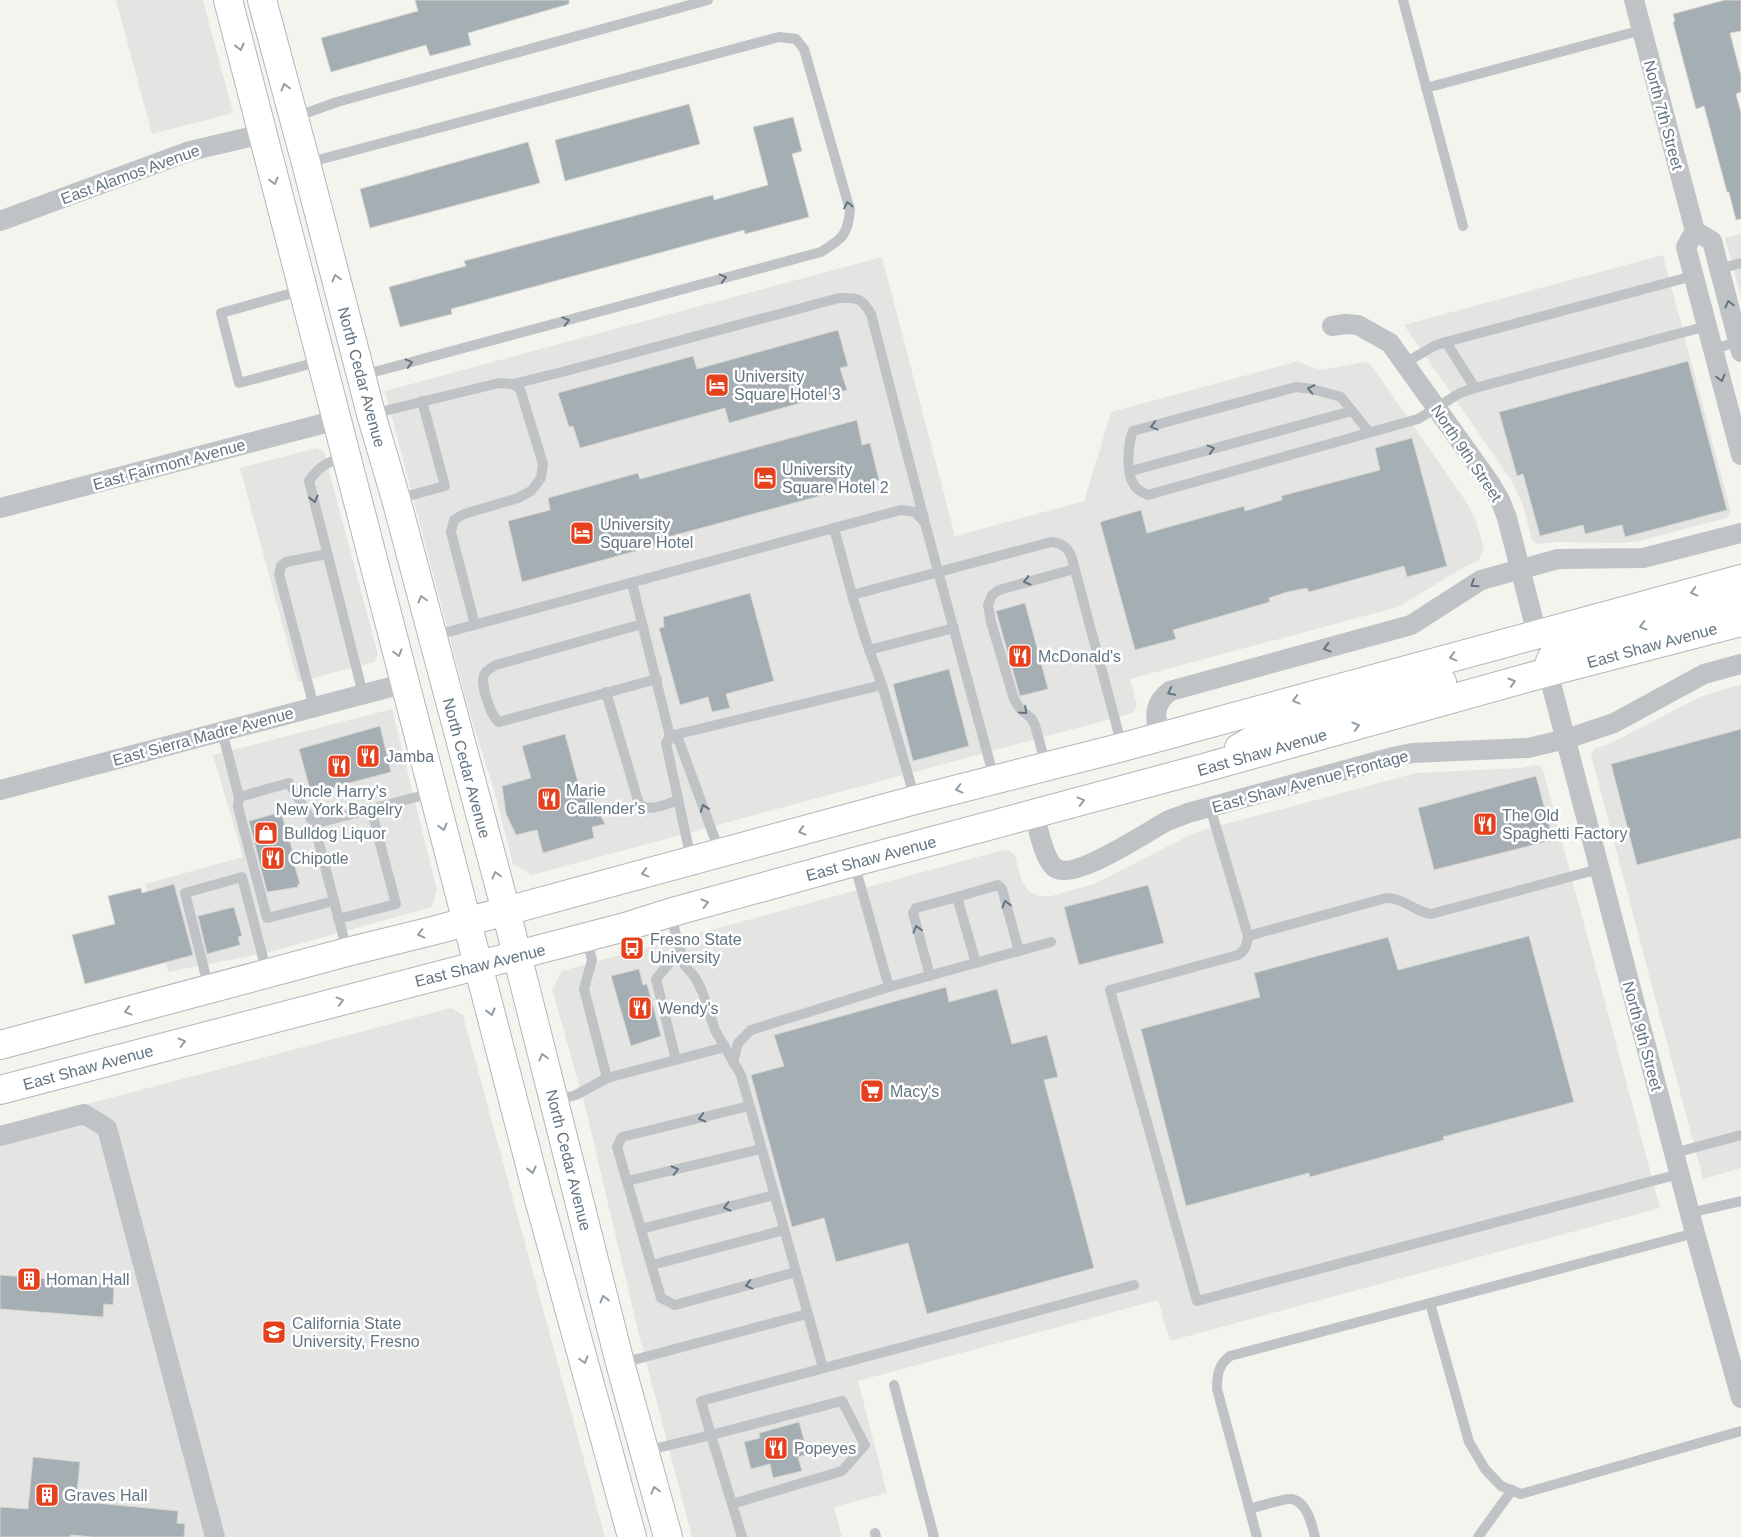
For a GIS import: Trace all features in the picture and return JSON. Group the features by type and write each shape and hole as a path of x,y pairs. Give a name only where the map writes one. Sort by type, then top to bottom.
{"main road":[{"path":"228,0 538,1196 632,1537"},
{"name":"North Cedar Avenue","path":"262,0 371,414 396,499 506,911 620,1363 668,1537"},
{"path":"322,361 338,370 346,397 352,405 359,410 371,414"},
{"path":"337,420 352,424 364,450 372,482 396,499"},
{"path":"350,468 391,568 408,624 416,633 424,637 432,637"},
{"path":"0,1045 720,854 915,800 1123,747 1741,579"},
{"path":"1548,672 1548,662 1552,656 1569,645 1741,600"},
{"name":"East Shaw Avenue","path":"0,1090 517,956 1548,672 1741,622"},
{"path":"1200,769 1275,727 1519,661 1528,655 1534,647 1537,634"},
{"path":"538,1196 574,1260 600,1351 611,1360 620,1363"},
{"path":"593,1390 601,1392 609,1398 614,1405 622,1434 645,1451"}],"street":[{"name":"North 7th Street","path":"1634,0 1695,231"},
{"name":"East Alamos Avenue","path":"0,221 190,151 262,134"},
{"path":"1740,345 1712,242 1695,231 1686,247 1741,455"},
{"name":"North 9th Street","path":"1332,326 1358,325 1390,343 1500,500 1507,518 1537,634"},
{"name":"East Fairmont Avenue","path":"0,508 337,420"},
{"path":"1158,737 1155,713 1158,703 1170,691 1411,625 1481,580 1558,559 1643,558 1741,533"},
{"name":"East Shaw Avenue Frontage","path":"1034,814 1045,852 1054,867 1066,870 1083,867 1169,820 1393,757 1412,753 1528,748 1566,739 1614,723 1704,674 1741,664"},
{"name":"North 9th Street","path":"1548,672 1694,1233 1741,1398"},
{"name":"East Sierra Madre Avenue","path":"0,790 406,683"},
{"path":"0,1136 84,1114 107,1128 215,1537"}],"lane":[{"path":"294,117 337,102 708,0"},
{"path":"1403,0 1462,226"},
{"path":"1426,88 1642,30"},
{"path":"306,164 779,37 796,39 804,49 850,210 849,226 839,241 821,252 362,376"},
{"path":"1719,269 1741,264"},
{"path":"1405,363 1434,346 1446,342 1693,276"},
{"path":"303,290 220,313 239,383 322,361"},
{"path":"371,414 498,383 512,384 562,372 839,298 855,298 864,302 871,314 925,523 995,780"},
{"path":"1369,432 1341,397 1312,389 1296,387 1133,431 1129,440 1128,452 1132,482 1140,492 1148,495 1418,419 1460,393 1475,388 1707,326"},
{"path":"1446,342 1475,388"},
{"path":"1714,349 1740,345"},
{"path":"475,625 451,532 454,520 464,514 518,498 531,491 540,478 543,464 520,389 512,384"},
{"path":"396,499 445,486 422,401"},
{"path":"1130,471 1352,411"},
{"path":"350,468 328,462 317,469 309,480 363,694"},
{"path":"432,637 901,510 915,512 925,523"},
{"path":"834,528 852,595 882,685 915,800"},
{"path":"852,595 1051,542 1060,543 1067,548 1074,569 1123,747"},
{"path":"314,707 279,574 281,566 286,562 327,554"},
{"path":"1046,766 1035,726 1031,718 1020,709 1014,700 991,622 988,605 992,595 999,590 1074,569"},
{"path":"632,583 670,736 666,744 691,861"},
{"path":"642,624 496,666 488,669 484,675 483,682 494,720 499,722 656,678"},
{"path":"869,650 954,628"},
{"path":"670,736 882,685"},
{"path":"606,692 639,804 643,808 649,809 678,800"},
{"path":"222,731 239,796 238,807 268,918 334,901"},
{"path":"670,736 679,741 720,854"},
{"path":"239,796 289,783 314,824 347,952"},
{"path":"314,824 434,792"},
{"path":"1210,807 1248,936 1245,948 1238,955 1110,990 1197,1301 1679,1174"},
{"path":"338,919 396,904 371,809"},
{"path":"854,862 889,987"},
{"path":"1248,936 1386,898 1397,900 1431,914 1599,869"},
{"path":"209,989 185,893 242,877 267,974"},
{"path":"930,976 913,913 916,908 958,896 998,885 1002,889 1019,951"},
{"path":"958,896 976,963"},
{"path":"669,913 685,966 695,977 702,991 715,1030 741,1075 823,1368"},
{"path":"586,937 592,960 584,989 607,1078"},
{"path":"733,1062 738,1043 751,1030 889,987 1051,942"},
{"path":"676,1060 656,979 680,950"},
{"path":"554,1100 576,1095 607,1078 725,1047"},
{"path":"749,1106 622,1137 617,1147 662,1298 675,1305 796,1272"},
{"path":"1674,1153 1741,1135"},
{"path":"627,1181 761,1149"},
{"path":"641,1229 774,1195"},
{"path":"1689,1213 1741,1201"},
{"path":"652,1265 784,1230"},
{"path":"1257,1537 1217,1389 1217,1375 1224,1360 1230,1356 1694,1233"},
{"path":"742,1537 701,1401 1134,1285"},
{"path":"1430,1303 1469,1442 1485,1469 1501,1486 1521,1494 1741,1432"},
{"path":"620,1363 807,1314"},
{"path":"894,1386 934,1537"},
{"path":"645,1451 842,1401 865,1445 842,1471 732,1504"},
{"path":"1478,1537 1512,1490"},
{"path":"1249,1508 1291,1499 1305,1509 1315,1537"}],"shaded area":[{"path":"116,0 203,0 233,113 152,134"},
{"path":"1741,234 1741,298 1725,238"},
{"path":"1663,255 1731,512 1726,518 1639,541 1538,544 1532,540 1522,503 1511,480 1404,325"},
{"path":"882,257 955,536 1084,501 1111,412 1299,361 1310,367 1323,370 1363,362 1369,364 1374,369 1467,503 1476,520 1484,550 1478,561 1466,566 1398,607 1130,679 1137,706 1133,713 532,875 513,864 494,790 469,711 385,391"},
{"path":"317,448 324,452 378,655 374,662 298,682 240,468"},
{"path":"1741,684 1741,1168 1703,1179 1591,755 1594,749 1609,744 1700,697"},
{"path":"392,709 437,890 432,907 270,952 168,972 145,884 243,857 213,755"},
{"path":"1540,766 1543,770 1660,1208 1170,1341 1158,1300 858,1381 887,1493 834,1507 842,1537 692,1537 638,1331 586,1110 552,989 562,971 1003,850 1010,851 1015,856 1022,881 1028,891 1039,896 1051,896 1094,884 1196,832 1416,773 1521,768"},
{"name":"California State University, Fresno","path":"451,1008 463,1015 605,1537 0,1537 0,1127"}],"building":[{"path":"415,0 569,0 569,4 468,33 471,45 430,56 426,45 331,72 321,38 418,11"},
{"path":"1725,0 1741,0 1741,31 1730,33 1741,76 1741,92 1736,94 1741,113 1741,219 1736,220 1704,106 1696,109 1673,22 1675,21 1673,14"},
{"path":"689,104 700,144 565,181 555,140"},
{"path":"793,117 802,151 792,154 809,217 745,234 744,230 451,309 452,314 400,327 389,287 466,266 464,261 713,195 714,200 768,185 753,127"},
{"path":"528,142 540,183 370,228 360,189"},
{"name":"University Square Hotel 3","path":"838,330 848,366 840,368 847,390 729,423 725,408 580,448 573,426 569,427 558,393 693,356 697,369"},
{"path":"1688,361 1727,510 1625,537 1622,525 1585,534 1583,525 1540,536 1523,474 1517,476 1499,412"},
{"path":"857,420 862,445 870,443 879,480 657,540 658,545 522,582 508,521 550,510 548,498 638,473 640,479"},
{"path":"1412,438 1447,566 1407,577 1404,566 1309,592 1307,588 1287,592 1269,598 1270,602 1173,630 1176,639 1135,650 1100,522 1141,510 1147,533 1244,506 1245,511 1282,500 1281,496 1380,470 1375,448"},
{"path":"750,593 774,681 726,694 730,708 712,712 708,697 680,705 659,628 664,627 663,617"},
{"name":"McDonald's","path":"1025,603 1048,689 1020,696 996,611"},
{"path":"949,669 969,746 913,761 893,684"},
{"path":"380,726 391,772 311,793 299,749"},
{"path":"1741,729 1741,838 1637,865 1611,764"},
{"name":"Marie Callender's","path":"565,734 581,793 594,783 595,805 605,824 592,827 594,838 543,853 537,830 516,835 506,814 502,786 531,778 522,746"},
{"name":"The Old Spaghetti Factory","path":"1536,776 1553,840 1434,870 1418,808"},
{"path":"281,812 295,859 293,860 300,884 298,884 298,887 267,892 249,821"},
{"path":"174,884 193,955 85,984 72,935 115,924 108,896 141,888 142,893"},
{"path":"1148,885 1164,943 1079,965 1064,907"},
{"path":"234,907 242,936 238,937 240,945 207,954 198,916"},
{"path":"1529,936 1574,1102 1443,1137 1444,1140 1310,1177 1309,1173 1186,1206 1141,1029 1260,997 1254,973 1388,937 1398,970"},
{"name":"Wendy's","path":"639,969 643,985 647,984 661,1036 631,1046 611,976"},
{"path":"946,987 949,1002 997,989 1012,1044 1047,1035 1058,1077 1044,1080 1094,1268 927,1314 908,1243 836,1262 824,1218 792,1227 751,1075 784,1066 774,1035"},
{"name":"Homan Hall","path":"0,1275 114,1284 113,1305 104,1304 103,1317 0,1309"},
{"name":"Popeyes","path":"799,1422 808,1454 798,1457 802,1471 773,1478 770,1464 751,1469 744,1442 760,1438 759,1433"},
{"name":"Graves Hall","path":"33,1457 80,1462 76,1501 178,1511 177,1523 185,1524 184,1537 93,1537 71,1535 70,1537 0,1537 0,1507 28,1509"}],"place":[{"name":"University Square Hotel 3","path":"717,385"},
{"name":"University Square Hotel 2","path":"765,478"},
{"name":"University Square Hotel","path":"582,533"},
{"name":"McDonald's","path":"1020,656"},
{"name":"Jamba","path":"368,756"},
{"name":"Uncle Harry's New York Bagelry","path":"339,766"},
{"name":"Marie Callender's","path":"549,799"},
{"name":"The Old Spaghetti Factory","path":"1485,824"},
{"name":"Bulldog Liquor","path":"266,833"},
{"name":"Chipotle","path":"273,858"},
{"name":"Fresno State University","path":"632,948"},
{"name":"Wendy's","path":"640,1008"},
{"name":"Macy's","path":"872,1091"},
{"name":"Homan Hall","path":"29,1279"},
{"name":"California State University, Fresno","path":"274,1332"},
{"name":"Popeyes","path":"776,1448"},
{"name":"Graves Hall","path":"47,1495"}]}
